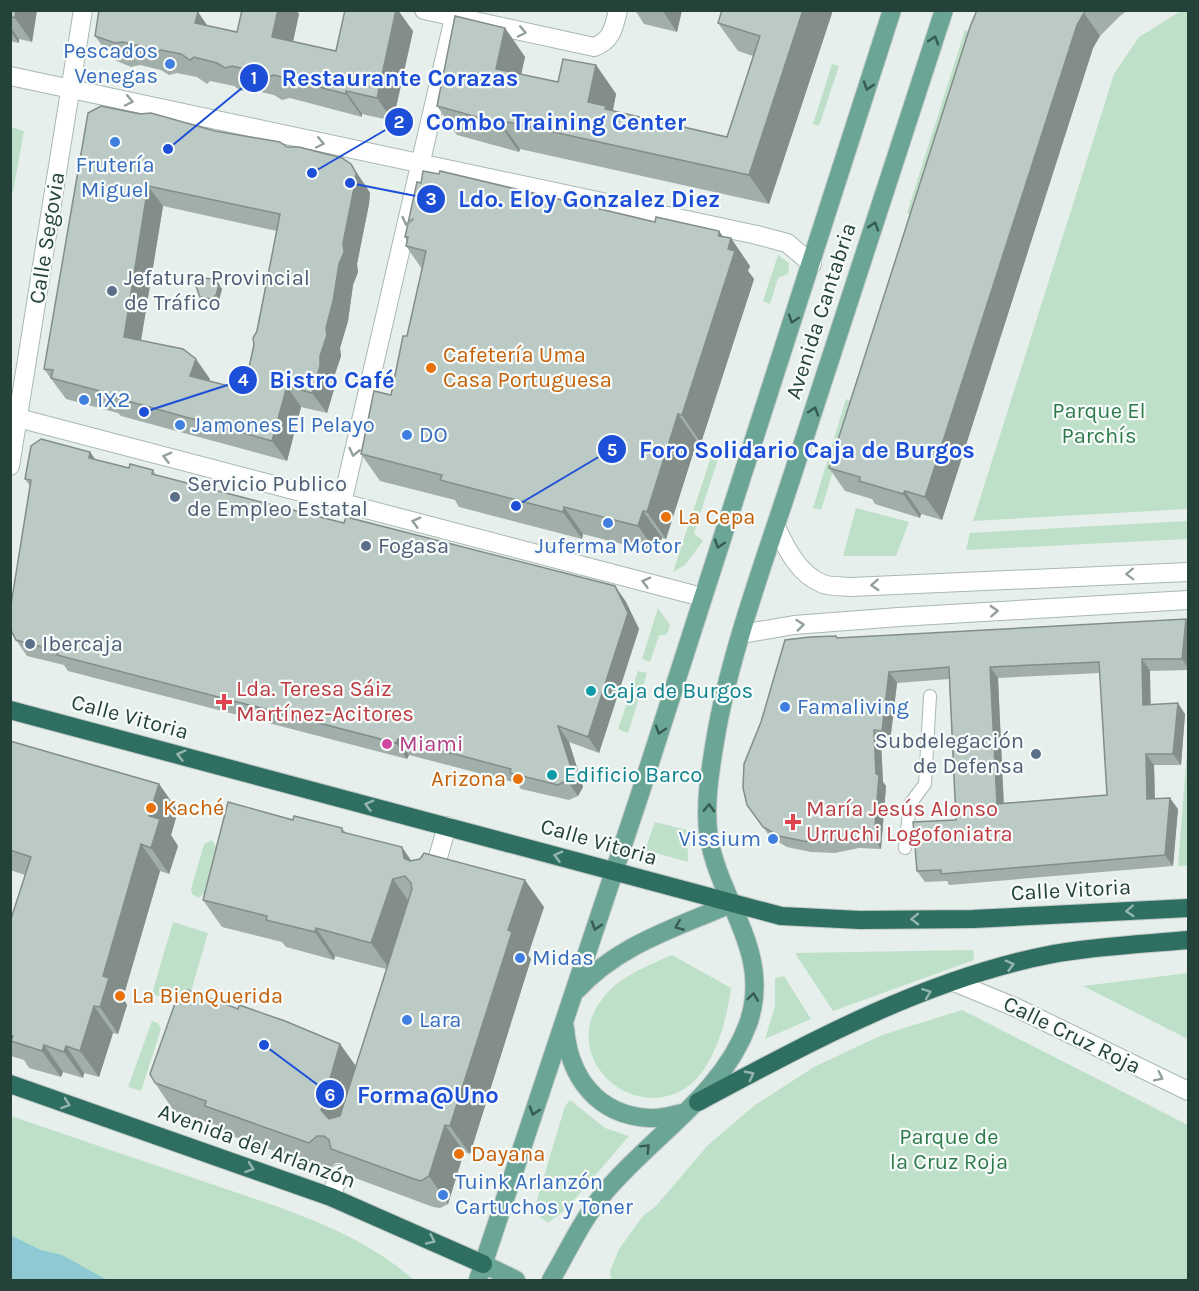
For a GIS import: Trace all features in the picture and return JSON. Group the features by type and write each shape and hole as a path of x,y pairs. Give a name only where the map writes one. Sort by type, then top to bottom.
{"highway":[{"name":"Calle Vitoria","path":"10,710 781,916 860,920 973,919 1188,908"},
{"path":"698,1102 830,1032 954,982 1006,965 1053,954 1188,940"},
{"name":"Avenida del Arlanzón","path":"10,1084 331,1197 480,1273"}],"main road":[{"name":"Avenida Cantabria","path":"573,995 812,264 892,10"},
{"name":"Avenida Cantabria","path":"698,1102 724,1072 740,1044 750,1018 755,987 754,972 734,903 717,870 709,836 708,821 715,739 742,634 944,10"},
{"path":"516,1281 480,1273 573,995 595,970 629,948 734,903"},
{"path":"564,1020 567,1053 578,1077 598,1101 626,1114 651,1119 682,1113"},
{"path":"551,1281 603,1194 644,1149 682,1113 698,1102"}],"street":[{"name":"Calle Segovia","path":"10,466 83,10"},
{"path":"424,10 594,47 602,45 612,33 618,10"},
{"path":"342,503 454,18"},
{"path":"10,76 777,240 798,250 812,264"},
{"path":"18,418 702,597"},
{"path":"776,526 788,553 806,573 823,584 851,587 1188,572"},
{"path":"1026,578 1026,609"},
{"path":"899,584 899,617"},
{"path":"742,634 794,625 1188,600"},
{"path":"432,878 447,826"},
{"name":"Calle Cruz Roja","path":"954,982 984,992 1188,1091"},
{"path":"331,1197 339,1174"}],"lane":[{"path":"905,848 910,804 925,784 930,696"}],"green space":[{"name":"Parque El Parchís","path":"1181,11 1188,11 1188,509 973,521 1114,74 1139,37"},
{"path":"965,30 973,33 914,216 907,213"},
{"path":"832,64 839,66 819,126 813,124"},
{"path":"11,127 24,131 13,192 10,191"},
{"path":"778,255 789,263 788,274 778,278 770,304 763,301"},
{"path":"846,399 854,402 821,510 813,508"},
{"path":"714,448 721,450 694,533 703,541 685,565 673,572"},
{"path":"856,508 909,522 896,556 843,556"},
{"path":"1188,521 1188,539 966,550 970,533"},
{"path":"658,608 670,625 667,634 659,636 650,662 642,659"},
{"path":"638,671 647,673 628,733 618,729"},
{"path":"1188,738 1188,866 1178,866"},
{"path":"655,822 687,830 688,862 645,850"},
{"path":"212,840 216,847 204,893 199,898 192,894 191,889 204,844"},
{"path":"173,922 208,933 187,1005 152,994"},
{"path":"973,950 974,960 833,1011 795,953"},
{"path":"672,955 731,988 726,1014 711,1057 694,1081 684,1089 662,1097 641,1097 621,1090 605,1077 594,1060 589,1040 591,1019 603,998 617,984 634,972"},
{"path":"1188,973 1188,1039 1083,986"},
{"path":"784,976 811,1019 765,1039 775,1006 775,978"},
{"name":"Parque de la Cruz Roja","path":"962,1010 1188,1125 1188,1280 611,1280 610,1271 619,1249 643,1216 656,1206 708,1145 755,1105 814,1067 882,1035"},
{"path":"152,1021 158,1023 161,1029 141,1091 128,1087"},
{"path":"570,1100 605,1128 629,1136 566,1209 548,1223 537,1215 536,1203 565,1106"},
{"path":"11,1116 315,1221 367,1247 414,1280 11,1280"}],"water":[{"path":"10,1235 41,1250 62,1255 107,1280 11,1280"}],"building":[{"path":"10,10 16,10 15,18 10,16"},
{"path":"99,10 191,10 198,12 195,23 237,32 242,10 278,10 272,37 336,51 345,10 396,10 377,98 346,91 346,94 274,75 266,77 258,72 232,66 225,68 217,63 194,57 190,60 181,54 161,50 152,52 145,47 123,42 115,43 95,36"},
{"path":"722,10 803,10 749,175 499,120 499,123 437,106 455,16 505,28 496,69 558,82 563,59 596,65 588,102 606,106 605,109 727,137 760,36 718,23"},
{"path":"977,10 1086,10 1077,25 925,497 905,491 903,494 859,481 860,477 829,468"},
{"path":"101,106 140,114 151,113 215,131 280,142 287,147 299,147 342,158 351,164 356,173 355,183 343,243 344,252 339,264 326,328 327,335 320,356 320,366 312,393 287,386 272,441 51,378 53,370 44,369 88,113","holes":["148,186 280,214 244,390 190,376 196,359 183,349 124,337"]},
{"path":"423,171 439,174 440,171 655,222 656,217 719,231 719,236 731,238 728,249 735,251 682,415 678,414 647,512 643,511 638,526 564,507 563,512 440,480 442,475 361,454 374,391 391,395 403,336 407,336 426,251 406,246 408,237 405,237 417,182 421,183"},
{"path":"201,278 214,279 219,285 212,299 200,297 196,286"},
{"path":"41,439 90,452 89,458 129,468 130,464 153,470 152,474 344,523 346,517 615,586 628,613 588,737 558,726 572,771 567,780 558,785 510,773 511,769 398,739 396,743 57,655 58,651 16,640 10,628 10,611 31,480 25,479 31,446"},
{"path":"1186,619 1182,659 1142,659 1143,705 1178,703 1173,754 1146,754 1147,799 1170,798 1165,855 941,874 941,870 917,871 913,822 956,820 949,667 889,672 882,731 874,730 876,774 879,775 874,838 851,837 827,842 803,841 779,836 763,827 747,805 743,788 744,764 761,722 785,640 836,636 837,638","holes":["1099,662 1107,795 997,804 990,667"]},
{"path":"10,741 159,784 149,816 160,819 151,848 141,844 103,976 109,978 100,1007 94,1006 80,1051 66,1046 64,1052 44,1045 42,1051 11,1041 13,1036 10,1035 10,922 31,857 10,850"},
{"path":"228,802 293,820 294,816 342,828 342,832 402,847 404,858 410,861 420,859 424,853 525,880 508,930 512,932 450,1126 445,1125 429,1176 421,1181 331,1149 329,1140 324,1136 317,1136 309,1143 205,1106 206,1101 155,1083 150,1074 178,995 188,990 238,1009 239,1005 285,1021 340,1044 321,1110 329,1119 340,1116 412,889 411,883 405,876 393,879 371,943 316,928 315,932 266,920 267,916 203,900"}],"place":[{"name":"Pescados Venegas","path":"170,64"},
{"name":"Frutería Miguel","path":"115,142"},
{"name":"Restaurante Corazas","path":"168,149"},
{"name":"Combo Training Center","path":"312,173"},
{"name":"Ldo. Eloy Gonzalez Diez","path":"350,183"},
{"name":"Jefatura Provincial de Tráfico","path":"112,291"},
{"name":"Cafetería Uma Casa Portuguesa","path":"431,368"},
{"name":"1X2","path":"84,400"},
{"name":"Bistro Café","path":"144,412"},
{"name":"Jamones El Pelayo","path":"180,425"},
{"name":"DO","path":"407,435"},
{"name":"Servicio Publico de Empleo Estatal","path":"175,497"},
{"name":"Foro Solidario Caja de Burgos","path":"516,506"},
{"name":"La Cepa","path":"666,517"},
{"name":"Juferma Motor","path":"608,523"},
{"name":"Fogasa","path":"366,546"},
{"name":"Ibercaja","path":"30,644"},
{"name":"Caja de Burgos","path":"591,691"},
{"name":"Lda. Teresa Sáiz Martínez-Acitores","path":"224,702"},
{"name":"Famaliving","path":"785,707"},
{"name":"Miami","path":"387,744"},
{"name":"Subdelegación de Defensa","path":"1036,754"},
{"name":"Edificio Barco","path":"552,775"},
{"name":"Arizona","path":"518,779"},
{"name":"Kaché","path":"151,808"},
{"name":"María Jesús Alonso Urruchi Logofoniatra","path":"793,822"},
{"name":"Vissium","path":"773,839"},
{"name":"Midas","path":"520,958"},
{"name":"La BienQuerida","path":"120,996"},
{"name":"Lara","path":"407,1020"},
{"name":"Forma@Uno","path":"264,1045"},
{"name":"Dayana","path":"459,1154"},
{"name":"Tuink Arlanzón Cartuchos y Toner","path":"443,1195"}]}
